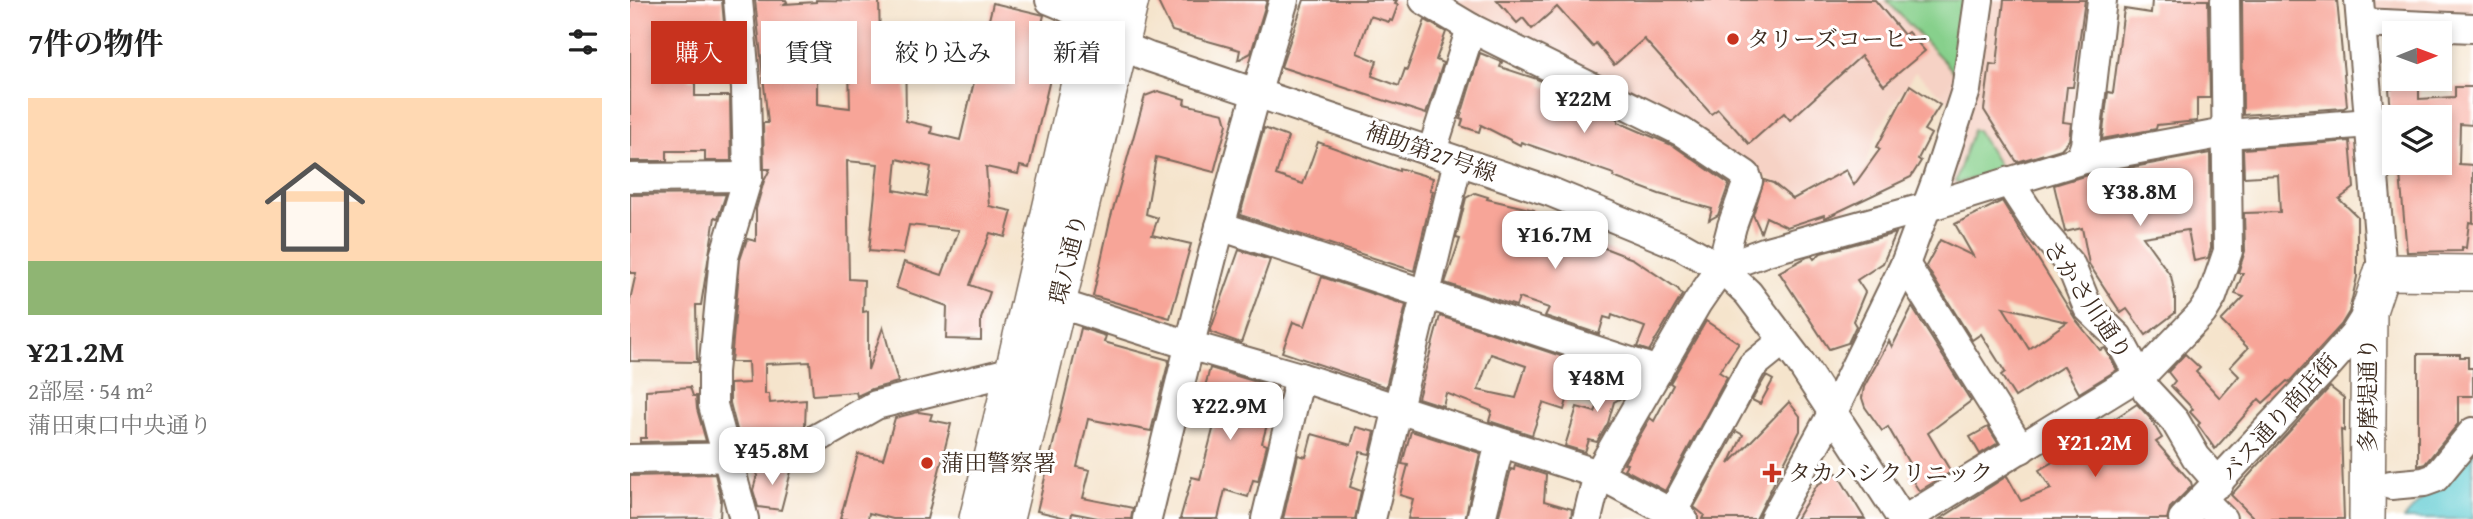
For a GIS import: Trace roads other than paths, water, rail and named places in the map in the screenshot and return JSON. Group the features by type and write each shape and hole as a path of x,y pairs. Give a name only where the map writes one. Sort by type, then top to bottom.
{"main road":[{"name":"環八通り","path":"1125,24 1131,0"},
{"name":"環八通り","path":"977,519 1095,10"},
{"name":"環八通り","path":"1006,519 1110,84"},
{"path":"2382,272 2473,273"},
{"name":"多摩堤通り","path":"2367,519 2369,311 2382,272"},
{"name":"多摩堤通り","path":"2382,272 2390,347 2391,502"}],"street":[{"path":"738,0 746,89 748,177 724,257 713,372 713,405 744,519"},
{"name":"補助第27号線","path":"1050,0 1071,8 1095,10"},
{"path":"1147,519 1255,92 1284,0"},
{"path":"1424,0 1471,28 1682,132 1742,171 1748,181 1721,268 1697,303 1598,474 1587,519"},
{"path":"1774,519 1833,412 1905,264 1966,90 1979,0"},
{"path":"2080,160 2085,145 2102,0"},
{"path":"1904,519 2146,371 2202,313 2212,297 2228,251 2225,0"},
{"path":"2382,272 2360,11 2473,28"},
{"path":"1432,151 1471,28"},
{"name":"補助第27号線","path":"1125,46 1149,57 1432,151 1592,208 1682,246 1721,268 1748,293 1783,341 1904,519"},
{"path":"1721,268 1767,251 1927,207 2080,160 2227,134 2370,123"},
{"path":"1371,519 1458,161"},
{"path":"630,178 748,177"},
{"name":"さかさ川通り","path":"2011,181 2040,229 2071,266 2084,302 2124,346 2147,391 2175,421 2196,457 2207,505"},
{"path":"1220,226 1658,371"},
{"path":"1905,264 2021,449"},
{"path":"1057,303 1300,377 1598,474 1678,516 1752,366 1783,341"},
{"name":"バス通り商店街","path":"2207,505 2228,469 2326,367 2354,335 2369,311"},
{"path":"630,459 749,457 809,443 876,405 1013,371"},
{"path":"1266,519 1300,377"},
{"path":"2391,502 2435,478 2473,432"},
{"path":"1481,519 1500,443"}],"water":[{"path":"2473,442 2473,519 2404,519"}],"place":[{"name":"タリーズコーヒー","path":"1733,39"},
{"name":"蒲田警察署","path":"927,463"},
{"name":"タカハシクリニック","path":"1772,473"}]}
